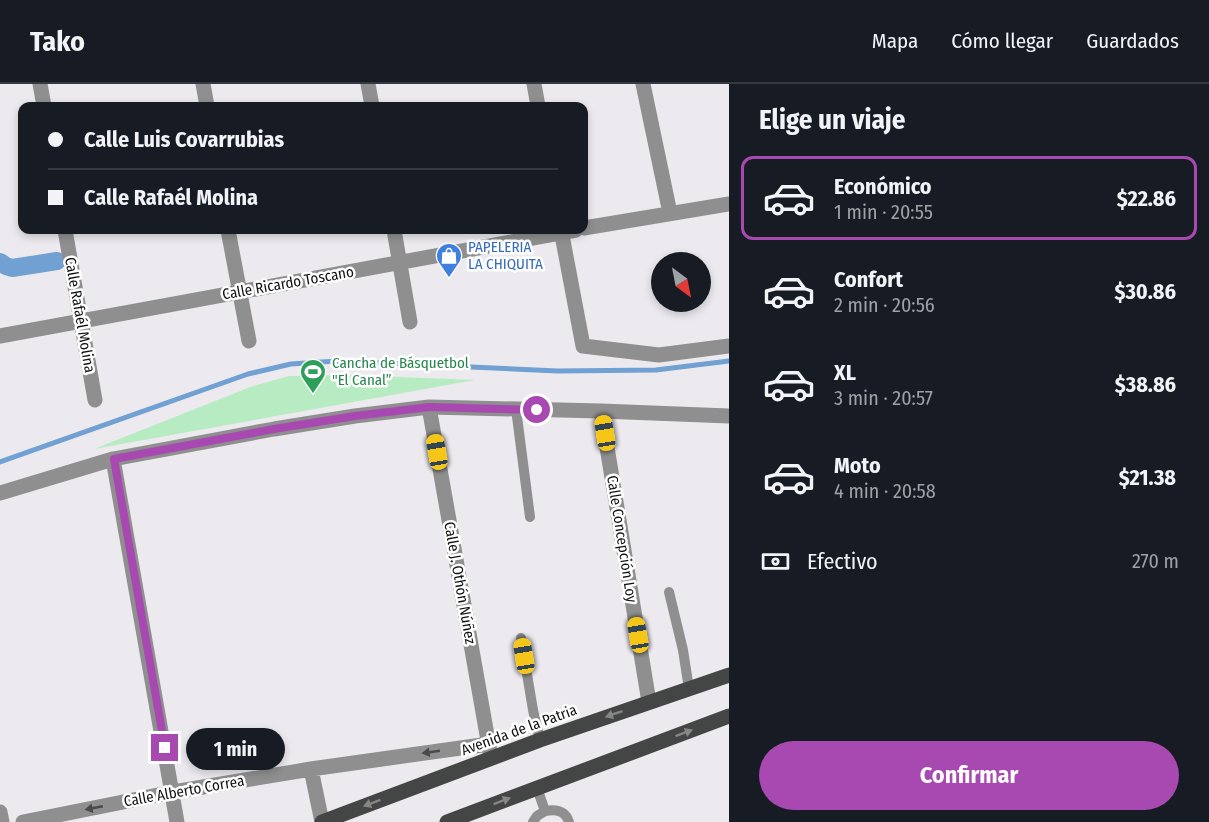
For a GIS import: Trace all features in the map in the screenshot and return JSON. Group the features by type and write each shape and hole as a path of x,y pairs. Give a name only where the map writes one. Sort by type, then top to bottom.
{"main road":[{"name":"Avenida de la Patria","path":"322,822 490,751 540,740 729,675"},
{"path":"447,822 729,716"}],"street":[{"path":"40,84 43,102"},
{"path":"203,84 206,102"},
{"path":"368,84 371,102"},
{"path":"534,84 537,102"},
{"path":"643,84 670,213"},
{"path":"588,227 729,204"},
{"name":"Calle Rafaél Molina","path":"66,234 95,400"},
{"path":"229,234 249,341"},
{"path":"395,234 410,322"},
{"name":"Calle Ricardo Toscano","path":"0,336 545,234"},
{"path":"567,234 583,346 659,355 729,346"},
{"path":"0,493 114,459 274,429 429,407 729,416"},
{"name":"Calle J. Othón Núñez","path":"429,407 490,751"},
{"name":"Calle Concepción Loy","path":"601,411 649,702"},
{"path":"114,459 177,822"},
{"name":"Calle Alberto Correa","path":"23,822 173,792 311,768 490,751"},
{"path":"311,768 322,822"},
{"path":"0,812 2,822"}],"lane":[{"path":"516,409 530,517"},
{"path":"669,592 683,650 689,689"},
{"path":"521,638 540,740"},
{"path":"537,788 545,811"},
{"path":"533,822 537,816 552,809 566,815 569,822"}],"green space":[{"path":"350,375 475,380 94,449 253,386 289,376"}],"waterway":[{"path":"0,262 12,268 57,261"},
{"path":"0,462 248,374 291,364 337,361 558,371 656,370 729,361"}],"place":[{"name":"PAPELERIA LA CHIQUITA","path":"449,279"},
{"name":"Cancha de Básquetbol \"El Canal”","path":"313,395"}],"route":[{"path":"165,748 114,459 274,429 429,407 537,410"}]}
